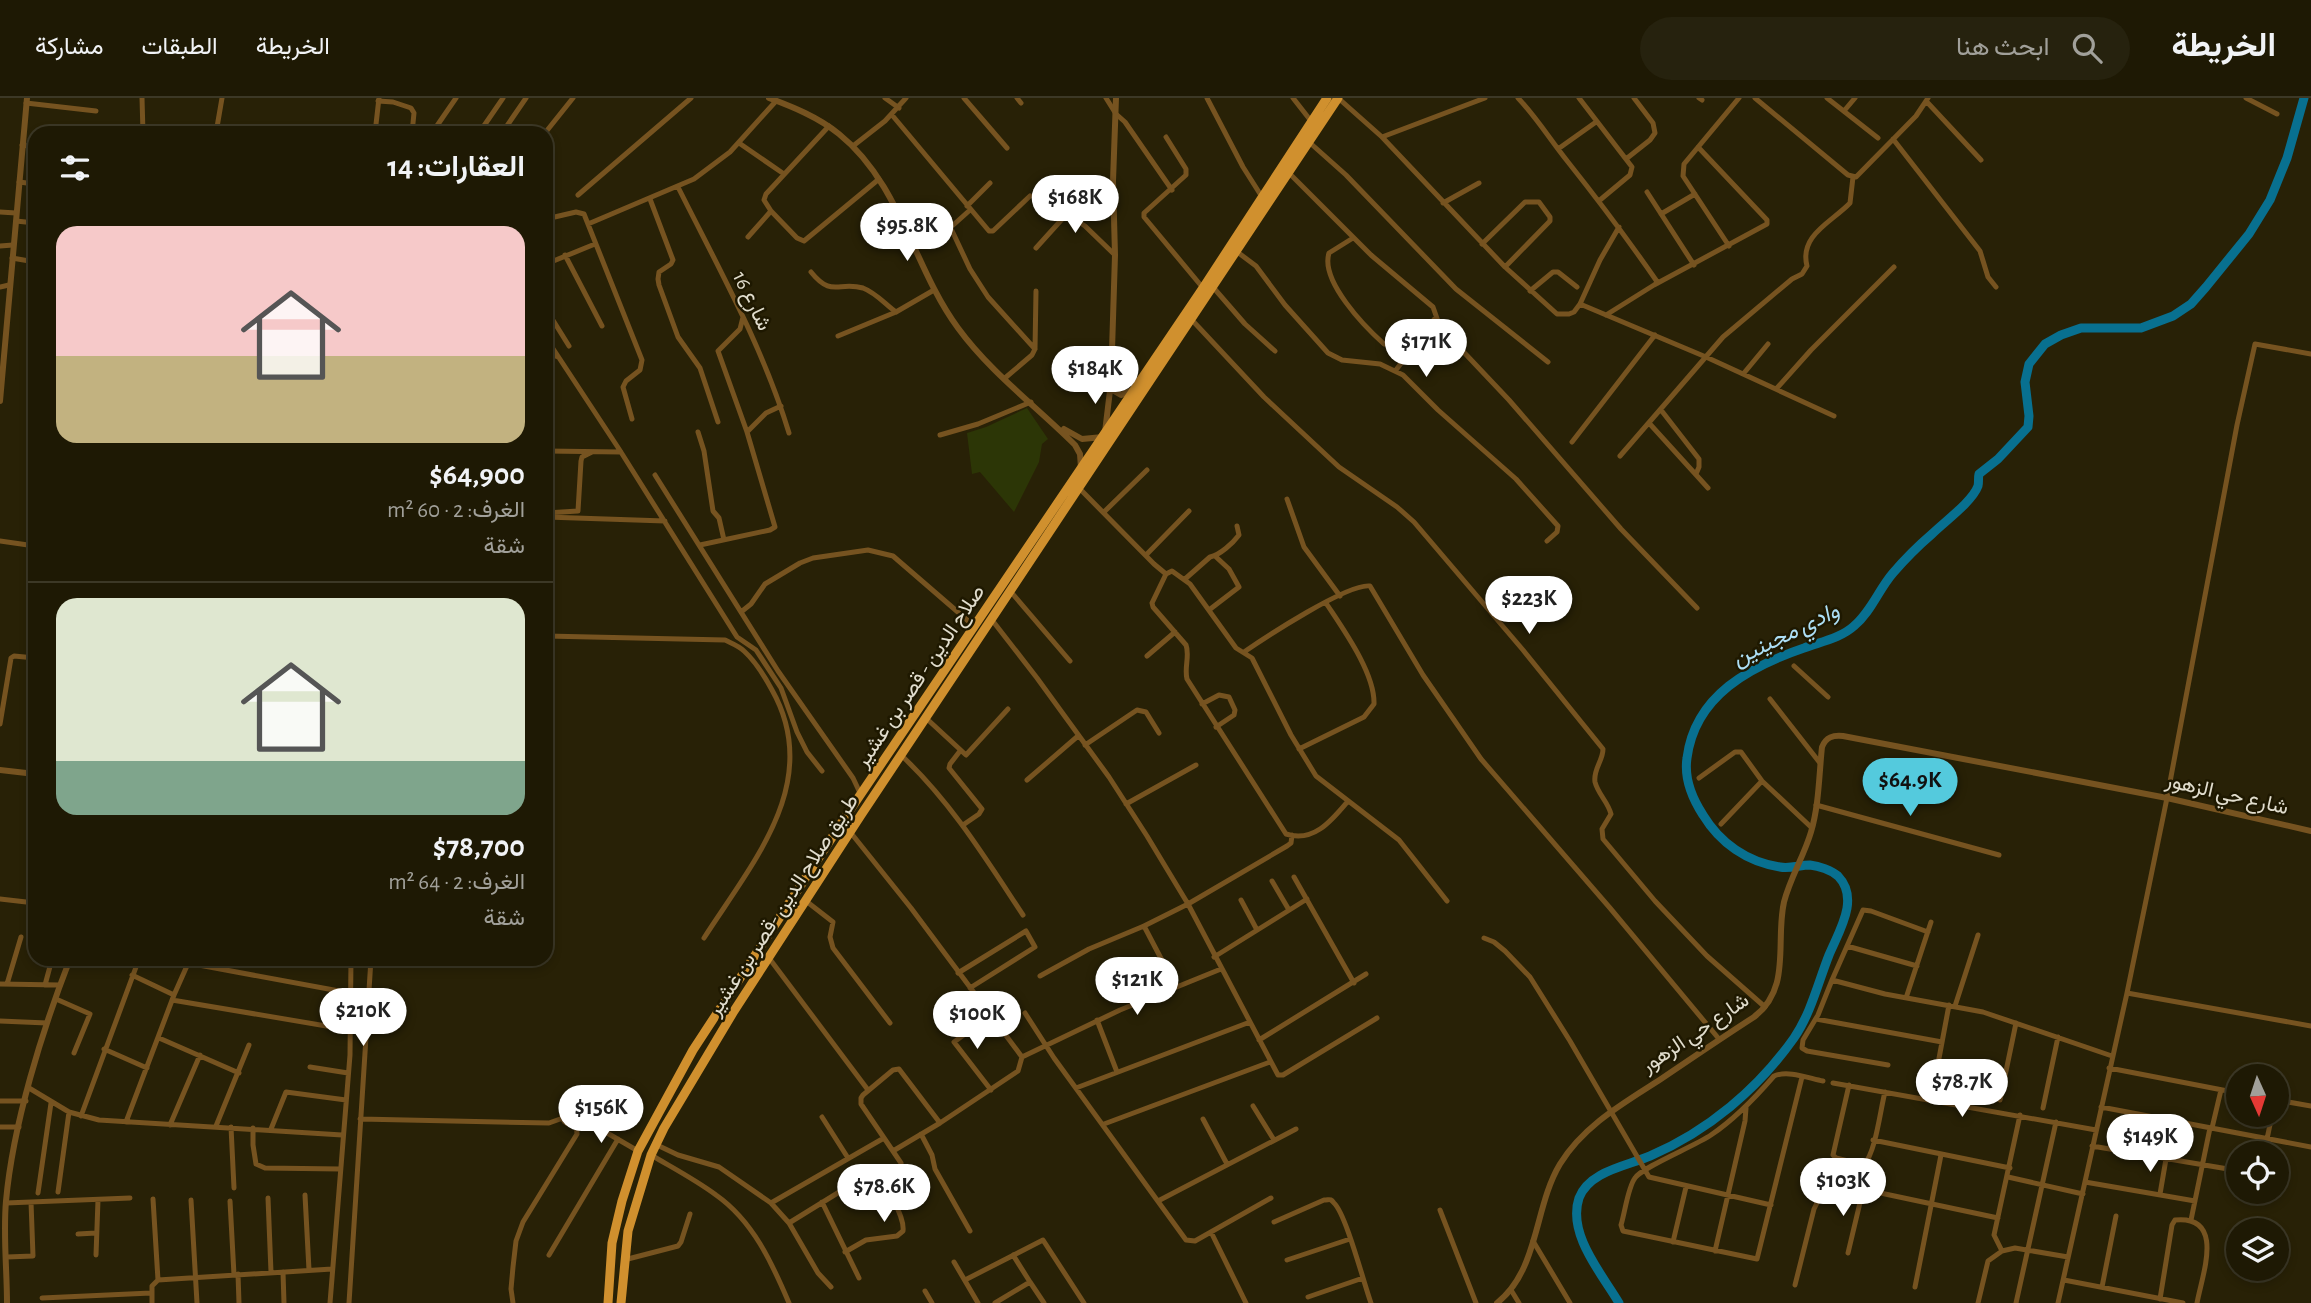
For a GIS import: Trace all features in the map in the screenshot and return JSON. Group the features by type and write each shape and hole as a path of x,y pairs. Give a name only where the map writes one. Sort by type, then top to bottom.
{"highway":[{"name":"صلاح الدين - قصر بن غشير","path":"608,1303 612,1243 638,1151 693,1050 1134,388 1208,287 1262,197 1327,98"},
{"name":"طريق صلاح الدين -قصر بن غشير","path":"621,1303 628,1231 655,1144 769,957 1191,319 1208,287 1236,251 1338,98"},
{"path":"862,793 867,797 875,795"},
{"path":"842,823 850,820 852,831"}],"street":[{"path":"142,98 142,126"},
{"path":"217,126 222,98"},
{"path":"437,126 456,98"},
{"path":"484,126 503,98"},
{"path":"507,126 526,98"},
{"path":"551,126 573,98"},
{"path":"578,195 691,98"},
{"path":"769,98 787,104 829,126 853,146 879,179 934,290 959,330 1078,449 1080,469"},
{"path":"884,98 899,108"},
{"path":"853,146 899,108 906,98"},
{"path":"964,98 1007,148"},
{"path":"1106,98 1172,190"},
{"path":"1051,420 1078,438 1090,439 1104,435 1111,382 1116,98"},
{"path":"1207,98 1262,197"},
{"path":"1293,98 1311,121"},
{"path":"1338,98 1382,137 1504,267 1557,314 1574,312 1580,304 1619,227"},
{"path":"1382,137 1485,98"},
{"path":"1518,98 1600,200 1658,283"},
{"path":"1579,98 1632,167 1632,173 1600,200"},
{"path":"1584,104 1591,98"},
{"path":"1626,159 1655,133 1653,123 1634,98"},
{"path":"1729,246 1682,172 1684,164 1739,98"},
{"path":"1755,98 1853,177"},
{"path":"1827,98 1878,138"},
{"path":"1844,111 1855,98"},
{"path":"2246,98 2277,114"},
{"path":"376,126 379,99 411,108 414,113 413,126"},
{"path":"0,401 26,100 96,111"},
{"path":"1853,177 1893,139 1927,100 1980,160"},
{"path":"588,224 678,187 713,166 739,143 776,101"},
{"path":"891,115 991,232 1030,196"},
{"path":"1558,149 1596,121"},
{"path":"829,126 763,198 771,211 799,240 804,241 879,179"},
{"path":"1166,137 1187,172 1184,179 1144,212 1144,217 1208,287 1275,351"},
{"path":"1893,139 1980,251 1988,277 1996,287"},
{"path":"1308,141 1346,175 1456,289 1548,362"},
{"path":"739,143 784,174"},
{"path":"22,145 28,146"},
{"path":"1606,315 1658,283 1766,226 1768,221 1698,147"},
{"path":"1287,171 1353,238 1433,307 1440,327 1509,400 1621,529 1697,608"},
{"path":"1620,456 1730,330 1792,279 1802,274 1807,266 1804,256 1808,243 1818,229 1850,203 1853,177"},
{"path":"19,183 28,184"},
{"path":"951,227 990,183"},
{"path":"1443,203 1479,183"},
{"name":"شارع 16","path":"678,187 770,376 789,433"},
{"path":"1647,192 1694,265"},
{"path":"1661,214 1695,194"},
{"path":"650,198 673,260 658,274 659,285 678,337 700,368 718,422"},
{"path":"1482,244 1525,202 1539,202 1550,220 1504,267"},
{"path":"748,237 771,211"},
{"path":"0,212 28,221"},
{"path":"553,218 579,212 584,214 642,360 640,370 626,381 624,387 632,419"},
{"path":"1036,248 1068,215 1085,226 1115,255"},
{"path":"910,238 940,217 947,220 970,269 988,297 1035,349"},
{"path":"1353,238 1329,253 1328,266 1346,303 1384,344"},
{"path":"553,261 594,244"},
{"path":"0,246 13,245"},
{"path":"1236,251 1256,266 1284,305 1328,353 1342,360 1380,364 1396,370 1509,473 1557,524 1558,530 1547,541"},
{"path":"565,255 602,326"},
{"path":"12,258 28,261"},
{"path":"1777,388 1894,267"},
{"path":"811,272 828,286 855,287 872,292 896,312"},
{"path":"1530,291 1553,272 1558,272 1577,287"},
{"path":"0,287 9,285"},
{"path":"838,336 896,312 934,290"},
{"path":"1005,377 1032,355 1035,349 1036,290"},
{"path":"1580,304 1706,356 1834,415"},
{"path":"700,545 775,527 735,393 718,351 737,332 743,317"},
{"path":"1396,370 1436,317"},
{"path":"1191,319 1264,397 1339,467 1406,514 1523,650 1603,749 1595,775 1598,791 1611,814 1602,829 1603,839 1655,901 1707,956 1765,1007"},
{"path":"553,320 569,346"},
{"path":"1572,442 1655,335"},
{"path":"1744,373 1768,344"},
{"path":"2058,1303 2127,993 2255,344 2311,354"},
{"path":"553,349 737,637 756,650 769,669 781,688 807,752 822,771"},
{"path":"553,355 558,357"},
{"path":"1111,382 1114,391 1121,395 1134,388"},
{"path":"940,435 989,420 1031,402"},
{"path":"748,434 748,430 766,413 781,406"},
{"path":"1661,410 1699,459 1696,474"},
{"path":"1649,423 1708,488"},
{"path":"698,432 704,451 712,511 719,518 724,540"},
{"path":"553,452 621,452"},
{"path":"553,514 578,511 581,461 582,457 592,452"},
{"path":"1104,512 1147,470"},
{"path":"654,475 822,736 862,793"},
{"path":"1079,488 1166,574"},
{"path":"1287,499 1304,547 1340,596"},
{"path":"1146,555 1189,511"},
{"path":"553,515 665,522"},
{"path":"1185,579 1238,537 1237,526"},
{"path":"0,541 28,545"},
{"path":"741,612 751,604 765,584 800,563 825,556 868,550 893,556 974,626"},
{"path":"1209,610 1239,587 1229,569 1215,556"},
{"path":"1348,801 1323,828 1310,834 1286,834 1187,679 1185,667 1188,649 1152,606 1166,574 1171,571 1185,579 1236,648 1254,661 1299,749 1316,776 1399,840 1447,901"},
{"path":"1244,652 1279,628 1326,603 1364,585 1370,586 1423,676 1481,759 1611,908 1720,1040"},
{"path":"1011,592 1070,661"},
{"path":"1299,749 1364,717 1374,704 1372,686 1366,672 1326,603"},
{"path":"992,620 1126,804 1188,904 1278,1075 1283,1075 1377,1018"},
{"path":"1147,656 1175,632"},
{"path":"553,636 725,640 743,650 766,679 780,705 788,734 790,762 786,794 773,830 704,938"},
{"path":"0,724 11,657 28,657"},
{"path":"1794,666 1828,697"},
{"path":"1202,704 1219,695 1229,697 1235,709 1234,715 1216,727"},
{"path":"1770,699 1820,763"},
{"path":"927,719 965,755 970,753 1008,709"},
{"path":"1085,745 1137,710 1146,712 1159,733"},
{"path":"1027,780 1078,736"},
{"name":"شارع حي الزهور","path":"1497,1303 1511,1290 1522,1272 1555,1174 1577,1141 1610,1112 1765,1007 1775,989 1780,970 1784,904 1812,828 1825,740 1843,736 2167,798 2311,831"},
{"path":"960,751 950,764 950,770 982,809 963,825"},
{"path":"1699,778 1738,751 1762,781 1812,828"},
{"path":"902,756 963,825 1023,915"},
{"path":"1126,804 1196,765"},
{"path":"0,770 28,773"},
{"path":"1721,824 1762,781"},
{"path":"1816,805 1999,855"},
{"path":"852,831 1022,1058"},
{"path":"1040,976 1188,904 1287,846 1291,843 1292,835"},
{"path":"1294,877 1354,983"},
{"path":"1272,881 1289,910"},
{"path":"0,899 28,902"},
{"path":"1214,957 1307,899"},
{"path":"1241,900 1257,930"},
{"path":"806,901 833,922 833,948 890,1023"},
{"path":"1888,1065 1804,1050 1803,1040 1816,1019 1863,910 1928,932"},
{"path":"1906,998 1931,922"},
{"path":"1144,926 1177,987"},
{"path":"958,973 1026,931 1035,947 970,988"},
{"path":"1937,1069 1952,1005 1978,935"},
{"path":"21,937 3,984 60,985"},
{"path":"1484,938 1505,951 1530,977 1649,1177 1771,1205"},
{"path":"1847,946 1917,967"},
{"path":"769,957 868,1090"},
{"path":"45,985 50,966"},
{"path":"7,1303 3,1220 10,1170 47,1023 67,966"},
{"path":"80,1116 136,966"},
{"path":"126,1122 187,966"},
{"path":"214,966 350,993"},
{"path":"330,1303 348,1073 351,966"},
{"path":"349,1303 371,966"},
{"path":"893,1151 940,1124 1018,1071 1022,1058 1097,1020 1221,969"},
{"path":"1259,1040 1366,974"},
{"path":"132,975 173,998 350,1030"},
{"path":"1832,981 1983,1012 2112,1056"},
{"path":"2127,993 2311,1026"},
{"path":"55,999 90,1014 74,1053"},
{"path":"1025,1013 1076,1088 1189,1242 1271,1198"},
{"path":"990,1016 954,1042 990,1090"},
{"path":"1816,1019 1942,1042"},
{"path":"1097,1020 1117,1072"},
{"path":"0,1021 47,1023"},
{"path":"1076,1088 1250,1022"},
{"path":"2000,1100 2016,1023"},
{"path":"2043,1108 2058,1037"},
{"path":"159,1038 239,1073"},
{"path":"216,1126 250,1045"},
{"path":"104,1049 147,1068"},
{"path":"170,1125 200,1055"},
{"path":"1104,1125 1270,1062"},
{"path":"310,1068 348,1073"},
{"path":"2109,1068 2226,1091"},
{"path":"901,1163 861,1104 861,1098 868,1090 898,1069 940,1124"},
{"path":"1802,1077 1757,1259 1625,1232 1621,1228 1633,1181 1644,1170 1712,1135 1746,1108 1774,1076 1784,1074 1802,1077 1823,1081"},
{"path":"1833,1083 2096,1130"},
{"path":"1849,1085 1833,1155 1836,1158 1866,1164 1885,1092"},
{"path":"29,1088 51,1103 80,1116 126,1122 342,1135"},
{"path":"2191,1220 2221,1090"},
{"path":"271,1129 286,1092 346,1100"},
{"path":"0,1101 26,1101"},
{"path":"2289,1102 2311,1106"},
{"path":"38,1193 51,1103"},
{"path":"1253,1106 1274,1140"},
{"path":"2101,1107 2311,1147"},
{"path":"1715,1251 1746,1108"},
{"path":"513,1303 511,1289 516,1241 523,1222 577,1134 576,1110 565,1110 563,1118"},
{"path":"58,1192 69,1112"},
{"path":"2002,1251 1994,1235 2020,1115"},
{"path":"822,1117 848,1158"},
{"path":"563,1118 567,1123 577,1119 638,1151"},
{"path":"360,1119 549,1123 563,1118"},
{"path":"1203,1119 1227,1164"},
{"path":"2016,1303 2056,1122"},
{"path":"0,1127 19,1127"},
{"path":"230,1127 234,1188"},
{"path":"2267,1139 2270,1127"},
{"path":"253,1128 256,1164 265,1168 340,1169"},
{"path":"1158,1201 1296,1129"},
{"path":"921,1134 932,1155 935,1169 970,1231"},
{"path":"771,1203 884,1138"},
{"path":"548,1255 618,1139"},
{"path":"1873,1140 2010,1168"},
{"path":"655,1144 678,1155 719,1167 771,1203 789,1223 818,1273 831,1287"},
{"path":"2092,1146 2226,1169"},
{"path":"651,1155 716,1195 751,1230 772,1262 789,1303"},
{"path":"1915,1287 1941,1155"},
{"path":"2160,1194 2166,1159"},
{"path":"0,1170 10,1170"},
{"path":"789,1223 875,1172 894,1203 904,1226 903,1231 889,1238 866,1240 845,1252"},
{"path":"2008,1178 2083,1194"},
{"path":"2085,1182 2195,1201"},
{"path":"1673,1242 1686,1186"},
{"path":"1795,1285 1814,1209 1820,1197 1829,1189 1863,1190 1998,1218"},
{"path":"1848,1253 1863,1190"},
{"path":"305,1195 309,1270"},
{"path":"6,1203 130,1198"},
{"path":"268,1198 271,1272"},
{"path":"153,1199 158,1280"},
{"path":"1274,1222 1329,1199 1336,1205 1350,1239 1371,1303"},
{"path":"96,1255 98,1200"},
{"path":"191,1200 197,1303"},
{"path":"230,1201 239,1303"},
{"path":"4,1260 33,1256 31,1202"},
{"path":"822,1202 859,1278"},
{"path":"1440,1210 1475,1303"},
{"path":"624,1260 680,1245 690,1214"},
{"path":"2102,1287 2116,1216"},
{"path":"2160,1298 2173,1222 2179,1219 2191,1220 2202,1228 2208,1242 2197,1303"},
{"path":"1211,1232 1246,1303"},
{"path":"78,1234 96,1233"},
{"path":"1287,1260 1350,1239"},
{"path":"965,1280 1043,1240 1084,1303"},
{"path":"1533,1241 1570,1303"},
{"path":"1978,1303 1988,1261 2002,1251 2015,1248 2068,1257"},
{"path":"1013,1255 1044,1303"},
{"path":"954,1262 978,1303"},
{"path":"152,1303 152,1286 158,1280 332,1269"},
{"path":"283,1272 284,1303"},
{"path":"1307,1297 1363,1278"},
{"path":"2064,1280 2183,1303"},
{"path":"995,1303 1030,1282"},
{"path":"1511,1290 1519,1303"},
{"path":"925,1291 932,1303"},
{"path":"42,1298 62,1300 151,1293"},
{"path":"107,1295 107,1303"}],"green space":[{"path":"1027,408 1048,439 1042,444 1039,462 1014,512 980,472 972,474 967,433"}],"waterway":[{"name":"وادي مجينين","path":"1619,1303 1588,1253 1578,1226 1579,1198 1584,1189 1600,1175 1671,1146 1712,1121 1748,1091 1780,1057 1794,1038 1814,998 1842,926 1847,905 1844,885 1832,872 1814,866 1784,867 1756,861 1736,850 1710,825 1692,795 1687,773 1692,736 1701,717 1714,700 1746,674 1784,655 1837,637 1860,620 1888,579 1970,499 1978,486 1979,474 1998,459 2028,427 2025,382 2029,364 2045,344 2081,328 2141,328 2173,316 2191,304 2249,234 2270,200 2287,158 2304,98"}]}
